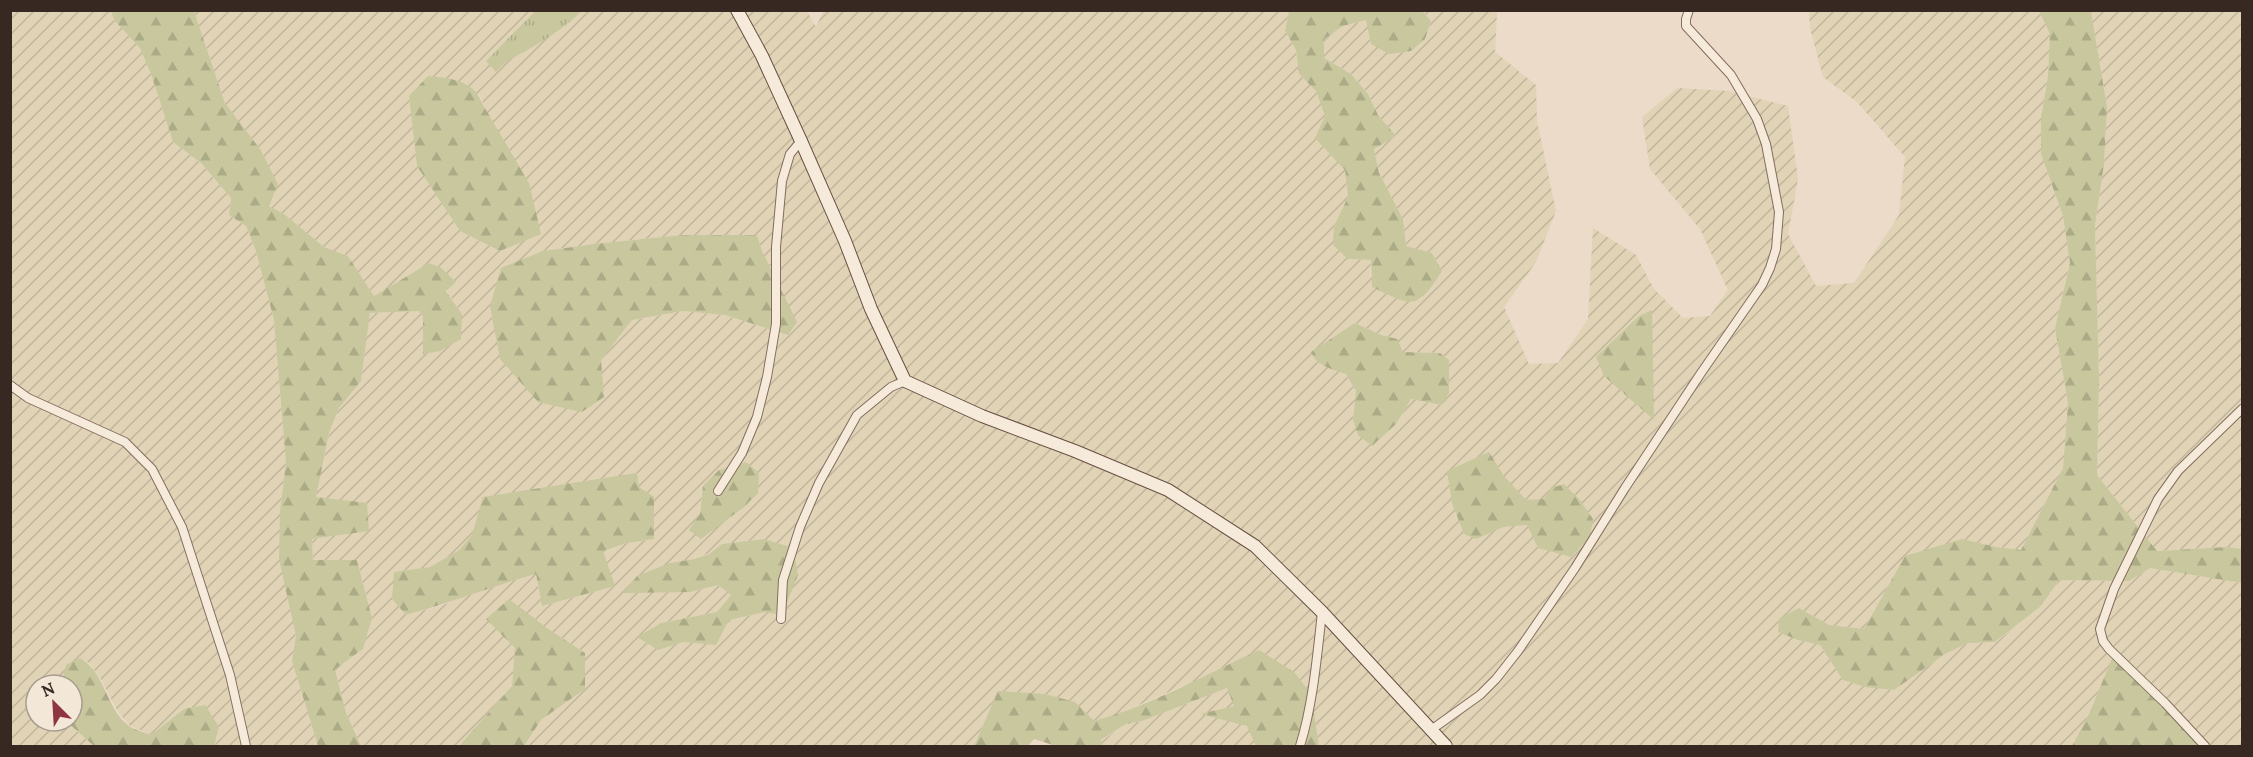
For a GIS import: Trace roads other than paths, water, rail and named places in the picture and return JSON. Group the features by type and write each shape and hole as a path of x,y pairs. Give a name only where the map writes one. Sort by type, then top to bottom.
{"street":[{"path":"736,10 762,56 801,141 845,241 871,309 905,381 982,416 1075,451 1168,490 1255,546 1322,612 1446,747"},
{"path":"1431,730 1480,695 1518,651 1575,568 1701,373 1762,285 1770,268 1776,249 1779,212 1766,144 1757,119 1731,75 1686,26 1689,10"},
{"path":"718,491 742,453 757,417 767,377 776,324 776,247 782,181 790,154 801,141"},
{"path":"781,620 783,580 800,528 819,483 857,415 891,387 905,381"},
{"path":"10,385 28,398 125,442 152,469 182,527 230,675 246,747"},
{"path":"2205,747 2165,703 2109,649 2103,641 2100,629 2114,589 2158,499 2178,471 2242,409"},
{"path":"1300,747 1316,663 1322,612"}]}
